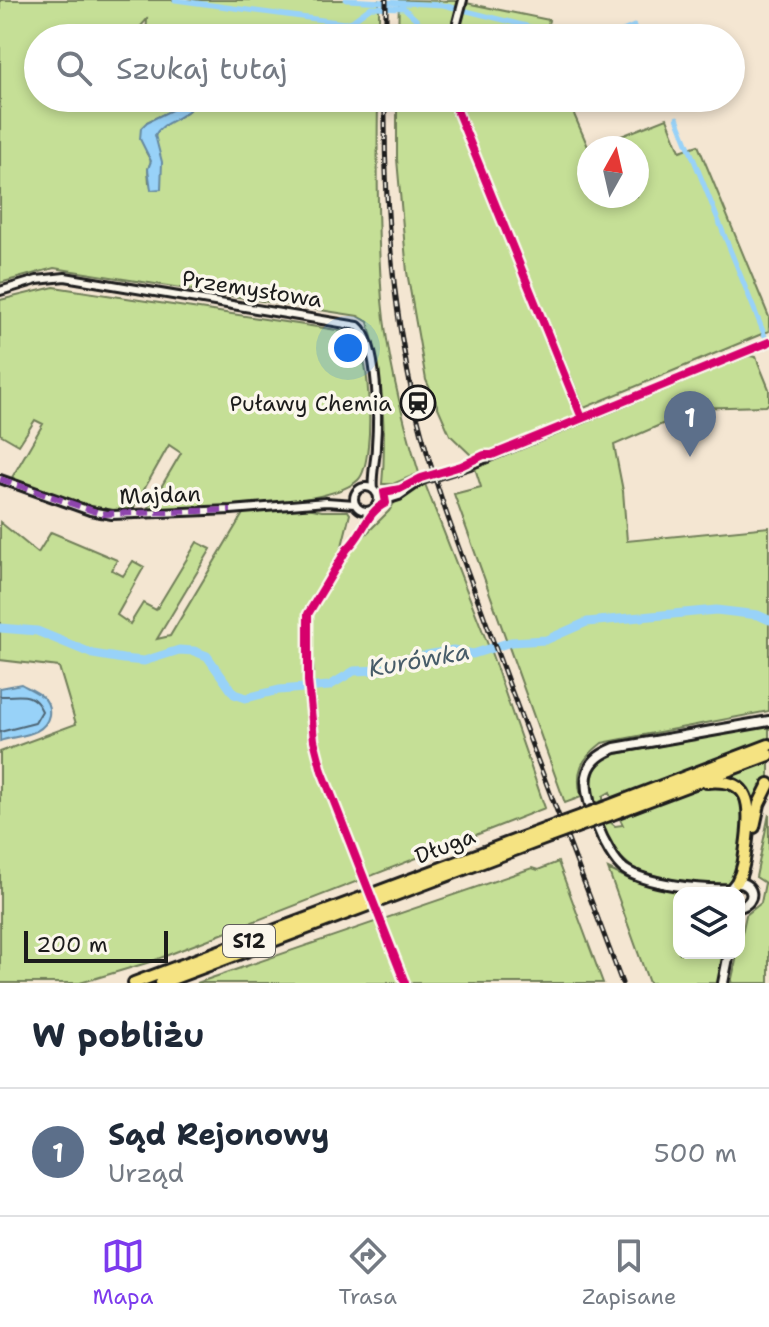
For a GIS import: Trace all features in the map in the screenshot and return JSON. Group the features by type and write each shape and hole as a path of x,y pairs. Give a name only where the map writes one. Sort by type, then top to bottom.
{"highway":[{"name":"Długa","path":"610,810 769,745"},
{"name":"S12","path":"693,783 769,755"},
{"path":"693,783 728,782 742,791 748,800 747,839 735,887"},
{"name":"Długa","path":"161,983 384,894 610,810 693,783"},
{"path":"735,887 769,784"},
{"name":"Długa","path":"134,983 365,902"}],"street":[{"path":"457,24 463,1"},
{"path":"458,112 582,418"},
{"name":"Przemysłowa","path":"0,291 37,280 65,277 358,326 369,342 377,398 375,491"},
{"path":"406,489 399,496 377,503 368,510 360,509 355,504 355,493 363,487 385,495 406,489 422,480 470,465 765,346"},
{"name":"Przemysłowa","path":"363,487 375,463"},
{"name":"Majdan","path":"0,479 90,511 112,515 326,502 347,498 355,493"},
{"path":"375,491 377,503"},
{"name":"Majdan","path":"326,502 355,504"},
{"path":"693,887 640,877 617,863 607,848 589,801 588,772 598,757 615,748 769,721"},
{"path":"745,889 752,891 752,897 745,906"},
{"path":"723,983 728,959"}],"green space":[{"path":"0,0 379,0 379,24 147,24 147,19 143,24 24,24 24,112 168,112 147,122 146,152 151,160 158,131 186,112 378,112 378,224 384,322 396,387 419,473 393,484 382,484 384,445 380,381 368,322 358,316 54,268 0,283"},
{"path":"399,0 460,1 453,24 398,24"},
{"path":"466,3 549,20 548,24 461,24"},
{"path":"397,112 453,112 578,415 473,457 450,435 426,380 407,272 397,159"},
{"path":"462,112 573,112 583,136 577,136 577,208 649,208 649,136 621,136 667,118 680,151 698,145 769,317 769,331 584,408"},
{"path":"54,287 350,332 360,348 368,389 369,435 362,475 343,489 290,501 225,508 147,511 181,453 169,445 132,511 85,507 10,481 43,424 35,420 19,445 0,434 0,300"},
{"path":"749,356 756,357 769,389 769,403 766,406 691,408 676,418 614,445 623,491 627,541 769,527 769,711 602,743 581,766 581,797 565,803 454,494 481,487 474,465 486,462 486,459"},
{"path":"425,484 492,655 545,808 150,962 80,983 0,983 0,752 76,724 59,667 0,660 0,522 38,553 51,532 117,560 112,570 123,576 133,561 144,567 117,615 130,624 143,603 156,610 197,542 211,549 157,639 170,636 244,512 303,507 348,511 350,514 339,558 306,611 303,675 306,681 310,681 310,674 314,672 310,635 314,608 351,549 394,503"},
{"path":"769,726 769,740 612,798 610,792 603,796 603,801 596,803 593,776 598,765 610,755"},
{"path":"769,759 769,780 753,814 726,778"},
{"path":"711,784 734,788 747,807 739,874 727,887 664,878 635,870 616,853 602,825 610,822 615,826 623,825 619,817"},
{"path":"769,814 769,983 731,983 736,959 745,959 746,915 761,903 765,883 756,877"},
{"path":"558,862 603,983 197,983 532,868 538,870"},
{"path":"608,869 631,880 673,889 673,959 723,959 719,983 649,983"}],"water":[{"path":"168,112 186,112 155,135 162,162 161,189 151,190 148,169 151,161 140,139 141,128"},
{"path":"21,684 46,701 49,712 46,722 42,728 29,734 0,741 0,688"}],"waterway":[{"path":"175,0 345,23 371,7 404,8 421,24"},
{"path":"346,0 443,5 519,24"},
{"path":"677,118 769,346"},
{"name":"Kurówka","path":"0,628 37,631 93,654 123,659 144,661 179,650 194,651 207,656 234,694 246,698 279,690 329,686 354,671 380,670 407,659 453,650 473,654 511,642 546,640 587,622 716,610 758,615 769,620"}],"railway":[{"path":"386,0 386,24"},
{"path":"385,112 388,216 395,295 423,438 466,568 622,983"}],"marked path":[{"path":"0,479 102,514 231,510"}],"cycle path":[{"path":"458,112 582,418"},
{"path":"405,983 322,771 314,740 308,681 308,614 347,549 374,512 386,503 384,492 400,489 484,455 492,455 769,342"}],"place":[{"name":"Puławy Chemia","path":"418,403"},
{"name":"Sąd Rejonowy","path":"690,457"}]}
